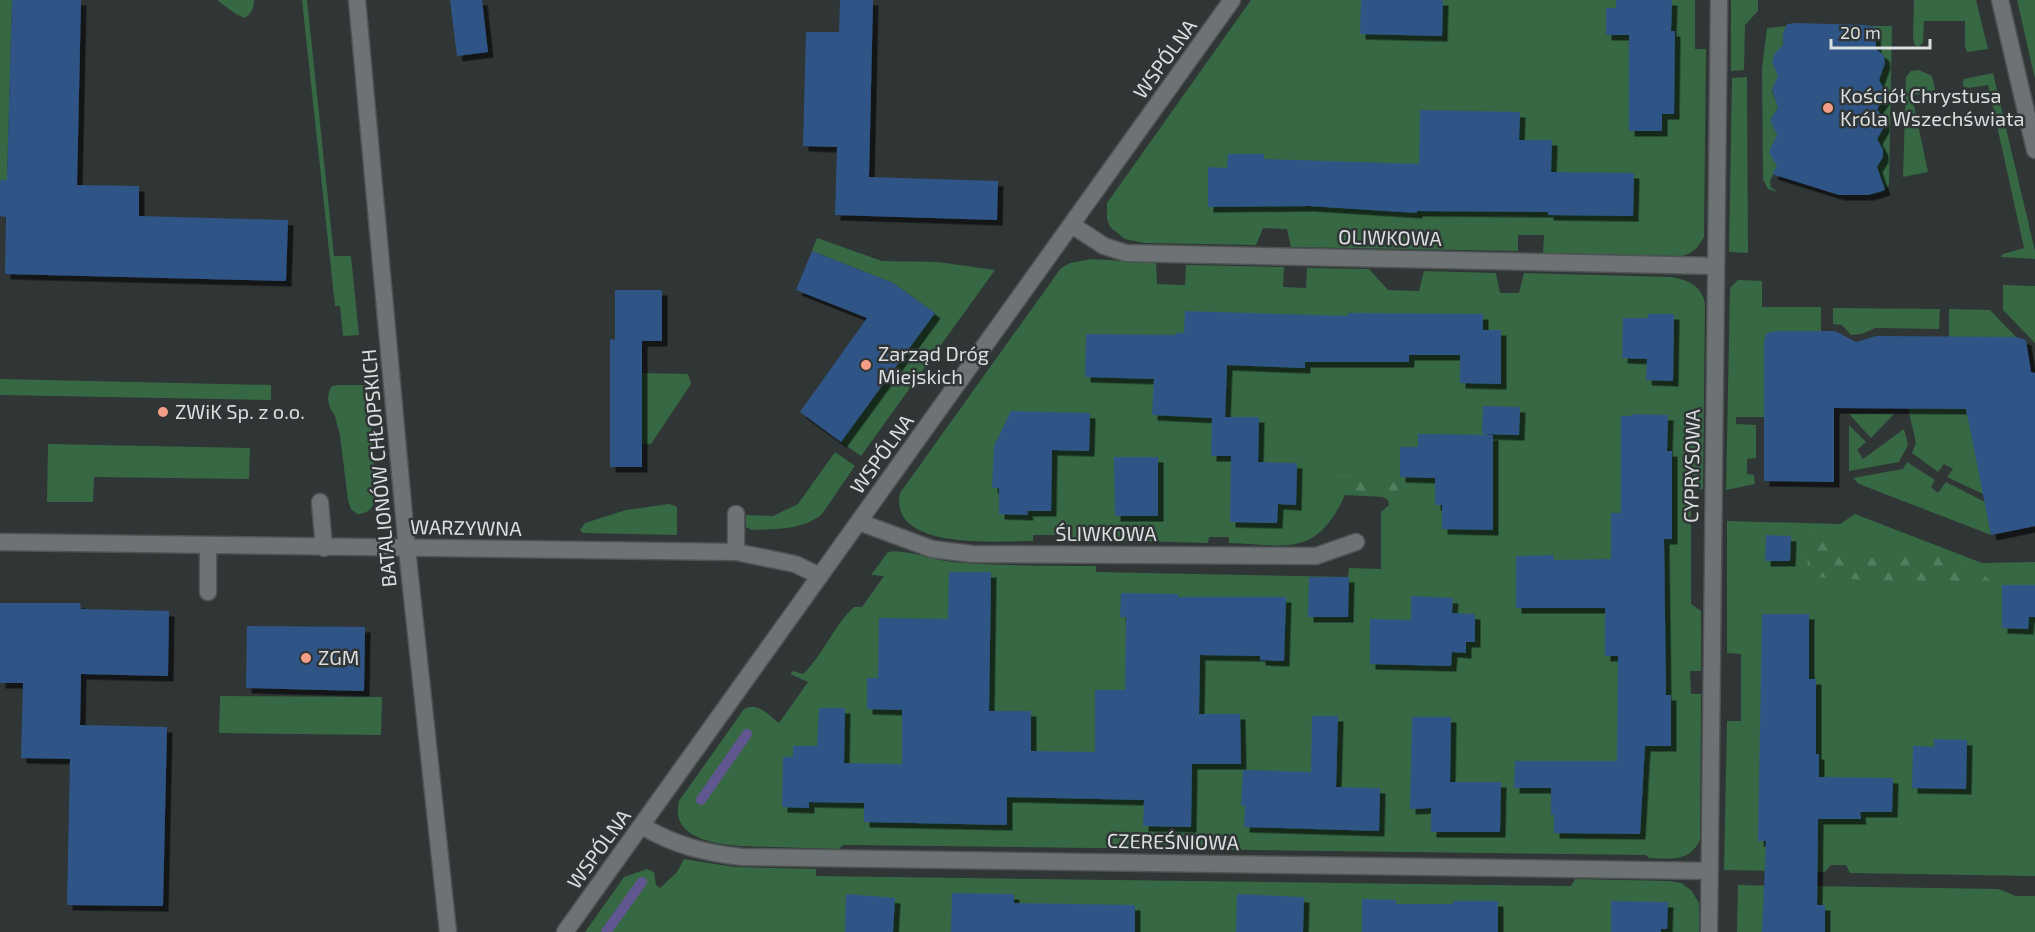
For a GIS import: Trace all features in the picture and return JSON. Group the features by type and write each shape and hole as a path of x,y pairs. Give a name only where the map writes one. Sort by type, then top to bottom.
{"street":[{"name":"BATALIONÓW CHŁOPSKICH","path":"357,0 407,549 448,932"},
{"name":"WSPÓLNA","path":"566,932 1232,0"},
{"name":"CYPRYSOWA","path":"1709,932 1719,0"},
{"path":"2000,0 2035,150"},
{"name":"OLIWKOWA","path":"1071,225 1104,246 1126,253 1715,266"},
{"path":"320,502 324,548"},
{"path":"736,514 736,552"},
{"name":"ŚLIWKOWA","path":"859,522 932,549 972,554 1316,556 1356,542"},
{"name":"WARZYWNA","path":"0,542 736,552 795,564 820,576"},
{"path":"208,546 208,592"},
{"name":"CZEREŚNIOWA","path":"642,826 675,844 710,853 742,857 1710,871"}],"green space":[{"path":"0,0 12,0 7,180 0,180"},
{"path":"217,0 254,0 254,3 251,12 245,18"},
{"path":"302,0 307,0 334,256 351,256 359,335 343,336 340,306 335,306"},
{"path":"1251,0 1695,0 1695,49 1706,49 1704,237 1695,250 1681,256 1543,253 1544,235 1518,235 1518,251 1291,247 1287,229 1263,228 1256,245 1145,243 1125,239 1110,227 1107,219 1107,203"},
{"path":"1731,0 1758,0 1758,11 1745,25 1744,70 1731,71"},
{"path":"1914,0 1976,0 1988,49 1967,52 1965,21 1924,21 1923,43 1918,47 1913,39"},
{"path":"2017,0 2035,0 2035,79"},
{"path":"1787,26 1783,34 1782,71 1772,91 1775,99 1781,101 1771,120 1781,131 1780,161 1770,181 1771,187 1777,192 1768,189 1763,179 1762,69 1767,28"},
{"path":"1870,26 1892,26 1889,185 1881,193 1867,195 1877,192 1883,185 1881,176 1873,173 1883,158 1883,150 1874,144 1884,124 1875,104 1884,99 1885,90 1875,84 1885,63 1883,55 1875,53 1876,33"},
{"path":"1919,70 1932,76 1935,90 1912,96 1928,172 1903,177 1906,77 1911,71"},
{"path":"1993,73 2035,259 2001,257 2003,254 2024,248 1988,85 1968,88 1963,86 1964,79"},
{"path":"1747,77 1748,253 1729,252 1732,78"},
{"path":"817,238 882,261 938,262 995,270 861,456 841,442 935,313 893,283 812,251"},
{"path":"1092,259 1156,263 1157,284 1185,285 1186,265 1284,267 1283,287 1306,288 1307,268 1369,269 1388,290 1419,291 1424,271 1496,273 1500,293 1519,293 1524,273 1671,277 1693,284 1705,303 1703,489 1691,489 1691,604 1701,611 1701,671 1690,671 1691,694 1701,694 1700,840 1696,847 1685,856 1665,859 1649,858 1646,855 853,845 843,845 839,849 728,845 711,842 696,836 685,828 678,817 679,801 744,709 759,708 779,723 808,682 790,674 793,671 803,674 854,607 862,607 884,576 871,575 888,552 970,563 1096,566 1096,572 1348,577 1349,568 1381,569 1381,512 1389,505 1388,500 1383,497 1345,495 1323,529 1311,538 1284,545 1229,543 1229,537 1209,537 1208,543 1059,539 1058,535 1033,535 1033,541 973,541 928,534 911,525 901,512 900,493 1061,268 1070,263"},
{"path":"1738,280 1762,281 1762,307 1821,307 1821,331 1771,332 1764,417 1736,417 1736,424 1756,425 1756,458 1747,459 1747,474 1754,475 1755,484 1726,490 1730,288"},
{"path":"2003,285 2035,286 2035,343 2003,310"},
{"path":"1833,308 1940,309 1939,329 1875,328 1862,334 1851,335 1842,325 1833,324"},
{"path":"1949,309 1990,310 2016,337 1949,337"},
{"path":"642,373 688,374 691,384 651,444 642,444"},
{"path":"0,379 271,385 271,400 0,395"},
{"path":"369,385 376,496 370,509 361,514 351,509 348,500 340,436 328,400 332,386"},
{"path":"1908,408 1997,409 1983,494 1947,477 1953,469 1944,464 1938,472 1912,453 1916,443"},
{"path":"1849,414 1894,414 1871,438"},
{"path":"1849,425 1866,442 1857,450 1863,459 1904,429 1908,445 1899,462 1849,471"},
{"path":"48,444 250,448 249,479 94,477 93,502 47,502"},
{"path":"835,452 855,466 822,514 806,523 789,528 752,530 746,527 746,515 773,516 798,504"},
{"path":"1907,462 1935,480 1931,487 1938,493 1946,482 1985,502 1991,535 1859,484 1853,478 1903,469"},
{"path":"1334,475 1410,477 1409,490 1396,495 1345,491 1334,493"},
{"path":"669,504 677,507 677,535 583,533 580,530 585,523 626,510"},
{"path":"1855,514 1982,563 2035,562 2035,876 1850,873 1846,865 1831,865 1825,872 1724,870 1727,721 1741,721 1741,654 1727,653 1727,521 1840,524"},
{"path":"1820,530 1839,539 1854,556 1925,554 1940,556 1971,568 1986,577 1993,585 1968,585 1951,580 1907,582 1813,577 1808,567 1808,549 1812,531"},
{"path":"220,696 382,697 381,735 219,733"},
{"path":"684,859 734,867 816,869 816,876 1571,886 1575,879 1670,881 1681,883 1691,890 1699,903 1699,932 585,932 624,877 647,869 654,872 656,885 660,888 677,872"},
{"path":"1738,885 1998,889 2016,896 2035,896 2035,932 1737,932"}],"building":[{"path":"12,0 81,0 77,185 139,186 139,216 288,220 286,281 5,274 6,217 0,216 0,180 7,180"},
{"path":"450,0 482,0 488,52 457,56"},
{"path":"840,0 873,0 869,177 998,181 997,220 835,215 837,147 803,146 806,32 839,32"},
{"path":"1361,0 1443,0 1442,36 1360,34"},
{"path":"1616,0 1672,0 1671,31 1675,31 1674,114 1662,114 1662,131 1629,131 1629,35 1606,35 1606,8 1616,8"},
{"name":"Kościół Chrystusa Króla Wszechświata","path":"1787,24 1875,27 1876,49 1884,56 1885,63 1879,80 1885,91 1884,99 1877,109 1884,120 1884,127 1877,139 1883,150 1883,157 1877,167 1885,190 1868,195 1839,195 1772,174 1777,166 1769,152 1777,135 1770,120 1778,108 1772,89 1778,76 1772,62 1775,53 1783,45 1783,34"},
{"path":"1420,110 1520,112 1519,140 1552,140 1551,172 1634,173 1633,216 1548,215 1548,212 1417,211 1417,213 1309,206 1208,207 1208,167 1227,168 1228,154 1264,154 1264,159 1419,164"},
{"name":"Zarząd Dróg Miejskich","path":"812,251 893,283 935,313 841,442 800,412 867,318 796,290"},
{"path":"615,290 662,290 662,341 642,341 642,467 610,467 610,339 615,340"},
{"path":"1185,311 1348,316 1348,313 1483,314 1483,330 1501,330 1501,384 1460,383 1460,355 1409,355 1409,362 1305,362 1305,368 1227,365 1225,417 1259,417 1258,462 1297,463 1296,505 1278,504 1277,523 1230,522 1231,456 1211,456 1212,418 1152,415 1154,379 1085,377 1086,334 1176,335 1176,333 1184,333"},
{"path":"1648,314 1674,314 1673,381 1646,380 1647,359 1622,358 1623,318 1648,318"},
{"path":"1835,331 1856,342 1876,336 2016,337 2026,340 2031,372 2035,373 2035,526 1991,535 1966,409 1834,408 1834,482 1764,481 1764,342 1767,333"},
{"path":"1483,406 1520,407 1519,435 1482,434"},
{"path":"1011,411 1090,413 1089,451 1052,450 1051,511 1027,511 1028,515 999,514 999,488 992,488 994,446"},
{"path":"1631,414 1668,415 1667,451 1672,451 1672,539 1664,539 1666,695 1671,695 1671,746 1645,746 1640,834 1554,833 1551,788 1514,788 1515,761 1617,761 1618,656 1605,656 1605,608 1516,608 1516,556 1553,555 1554,560 1611,559 1611,513 1621,513 1621,416 1632,416"},
{"path":"1418,434 1493,435 1493,530 1442,529 1442,505 1435,505 1435,478 1400,477 1400,447 1418,447"},
{"path":"1114,457 1158,457 1158,516 1115,516"},
{"path":"1766,535 1791,536 1790,561 1765,561"},
{"path":"949,572 991,572 989,711 1031,711 1031,751 1095,752 1095,690 1125,690 1126,617 1120,617 1121,593 1178,594 1178,597 1286,597 1284,661 1260,660 1260,656 1200,655 1199,714 1240,714 1241,764 1192,764 1191,827 1143,826 1144,800 1007,797 1007,825 864,822 864,803 809,802 809,808 782,807 783,757 793,757 793,746 817,746 819,708 845,708 844,763 902,764 902,710 867,709 867,678 878,678 879,618 948,619"},
{"path":"1309,577 1349,577 1348,617 1308,617"},
{"path":"2002,585 2035,585 2035,617 2029,617 2028,629 2002,628"},
{"path":"1411,596 1453,598 1452,613 1475,614 1475,642 1466,642 1466,653 1452,652 1451,666 1370,664 1370,619 1411,620"},
{"path":"0,603 80,603 81,609 169,611 168,676 81,674 80,725 167,727 163,906 67,905 70,759 21,758 23,683 0,683"},
{"path":"1762,614 1809,614 1809,679 1816,679 1816,754 1819,754 1819,777 1893,778 1892,812 1860,812 1861,819 1818,819 1817,905 1825,905 1825,932 1762,932 1766,841 1758,841"},
{"name":"ZGM","path":"247,626 365,627 364,691 246,688"},
{"path":"1312,716 1338,716 1336,787 1380,788 1379,831 1244,827 1245,806 1241,806 1243,770 1311,772"},
{"path":"1412,717 1451,717 1450,782 1501,782 1500,832 1431,832 1431,808 1410,809"},
{"path":"1934,739 1967,740 1966,789 1912,788 1913,746 1934,747"},
{"path":"952,893 1014,894 1014,903 1135,905 1135,932 951,932"},
{"path":"846,894 895,898 893,932 845,932"},
{"path":"1237,894 1304,897 1303,932 1236,932"},
{"path":"1362,899 1396,900 1396,904 1498,901 1498,932 1362,932"},
{"path":"1611,901 1668,902 1667,929 1661,929 1661,932 1611,932"}],"waterway":[{"path":"701,800 747,734"},
{"path":"606,932 642,882"}],"place":[{"name":"Kościół Chrystusa Króla Wszechświata","path":"1828,108"},
{"name":"Zarząd Dróg Miejskich","path":"866,365"},
{"name":"ZWiK Sp. z o.o.","path":"163,412"},
{"name":"ZGM","path":"306,658"}]}
